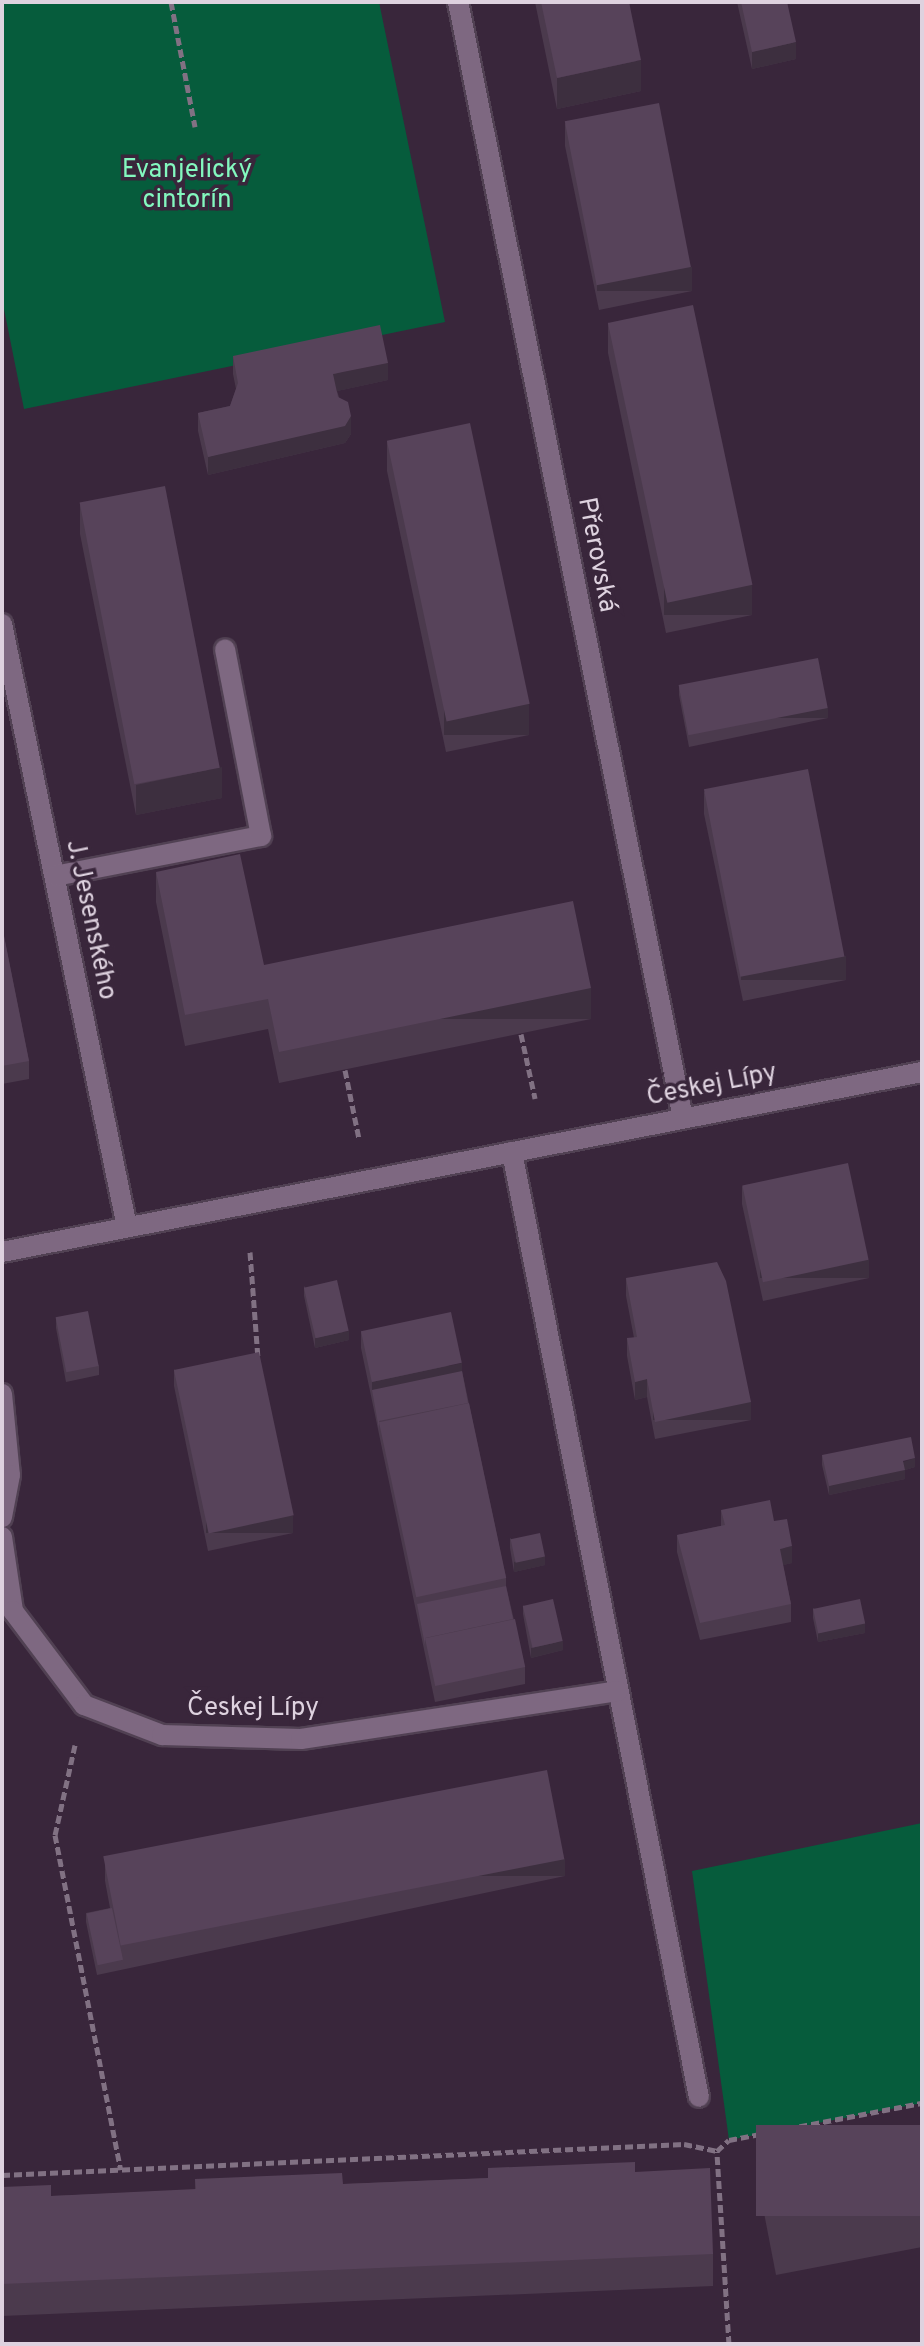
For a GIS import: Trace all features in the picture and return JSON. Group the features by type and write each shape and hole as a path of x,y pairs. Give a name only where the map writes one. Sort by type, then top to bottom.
{"street":[{"name":"Přerovská","path":"458,2 683,1118"},
{"name":"J. Jesenského","path":"2,624 127,1227"},
{"path":"55,876 261,836 225,649"},
{"name":"Českej Lípy","path":"2,1252 922,1072"},
{"path":"512,1152 699,2097"},
{"path":"2,1394 10,1475 2,1517"},
{"path":"2,1537 13,1611 84,1705"},
{"name":"Českej Lípy","path":"84,1705 162,1735 301,1739 617,1691"}],"path":[{"path":"171,2 195,127"},
{"path":"521,1034 535,1098"},
{"path":"345,1070 359,1139"},
{"path":"250,1252 259,1369"},
{"path":"84,1705 55,1835 121,2170"},
{"path":"717,2151 729,2140 922,2103"},
{"path":"2,2175 684,2144 717,2151"},
{"path":"717,2151 729,2344"}],"green space":[{"name":"Evanjelický cintorín","path":"2,2 379,2 445,322 24,409 2,299"},
{"path":"922,1823 922,2103 729,2140 692,1871"}],"building":[{"path":"541,2 629,2 641,60 557,78"},
{"path":"741,2 787,2 796,42 752,52"},
{"path":"659,103 691,267 597,285 565,121"},
{"path":"693,305 752,585 667,603 608,323"},
{"path":"380,325 388,363 333,374 338,397 348,402 351,416 345,426 208,457 198,413 230,406 238,383 233,356"},
{"path":"470,423 530,704 447,721 387,441"},
{"path":"165,486 220,768 134,784 80,503"},
{"path":"818,658 828,708 688,735 679,685"},
{"path":"808,769 844,956 740,977 704,789"},
{"path":"240,854 264,965 573,901 591,988 279,1052 268,999 185,1015 156,872"},
{"path":"2,926 29,1061 2,1066"},
{"path":"848,1163 869,1260 763,1282 742,1185"},
{"path":"717,1262 726,1281 751,1402 655,1422 647,1379 635,1382 627,1338 637,1337 626,1278"},
{"path":"337,1280 349,1331 316,1338 304,1288"},
{"path":"88,1311 99,1366 66,1372 56,1317"},
{"path":"451,1312 462,1363 372,1382 361,1331"},
{"path":"259,1352 294,1515 209,1533 174,1370"},
{"path":"462,1371 468,1403 379,1421 379,1429 372,1390"},
{"path":"469,1403 506,1578 416,1597 379,1422"},
{"path":"911,1437 915,1458 903,1461 905,1470 829,1486 822,1455"},
{"path":"770,1500 774,1521 787,1519 792,1546 780,1549 791,1604 700,1623 677,1535 725,1525 721,1510"},
{"path":"540,1533 545,1556 516,1563 511,1539"},
{"path":"506,1586 513,1619 425,1638 425,1645 417,1604"},
{"path":"553,1599 563,1641 532,1648 523,1606"},
{"path":"860,1599 865,1623 818,1633 813,1609"},
{"path":"515,1619 525,1667 435,1686 425,1638"},
{"path":"547,1770 564,1859 121,1946 103,1856"},
{"path":"112,1908 123,1960 98,1965 87,1913"},
{"path":"756,2125 922,2125 922,2216 756,2216"},
{"path":"635,2162 635,2172 710,2168 713,2254 2,2284 2,2187 51,2185 51,2196 196,2189 195,2179 342,2173 343,2184 488,2178 488,2168"}]}
